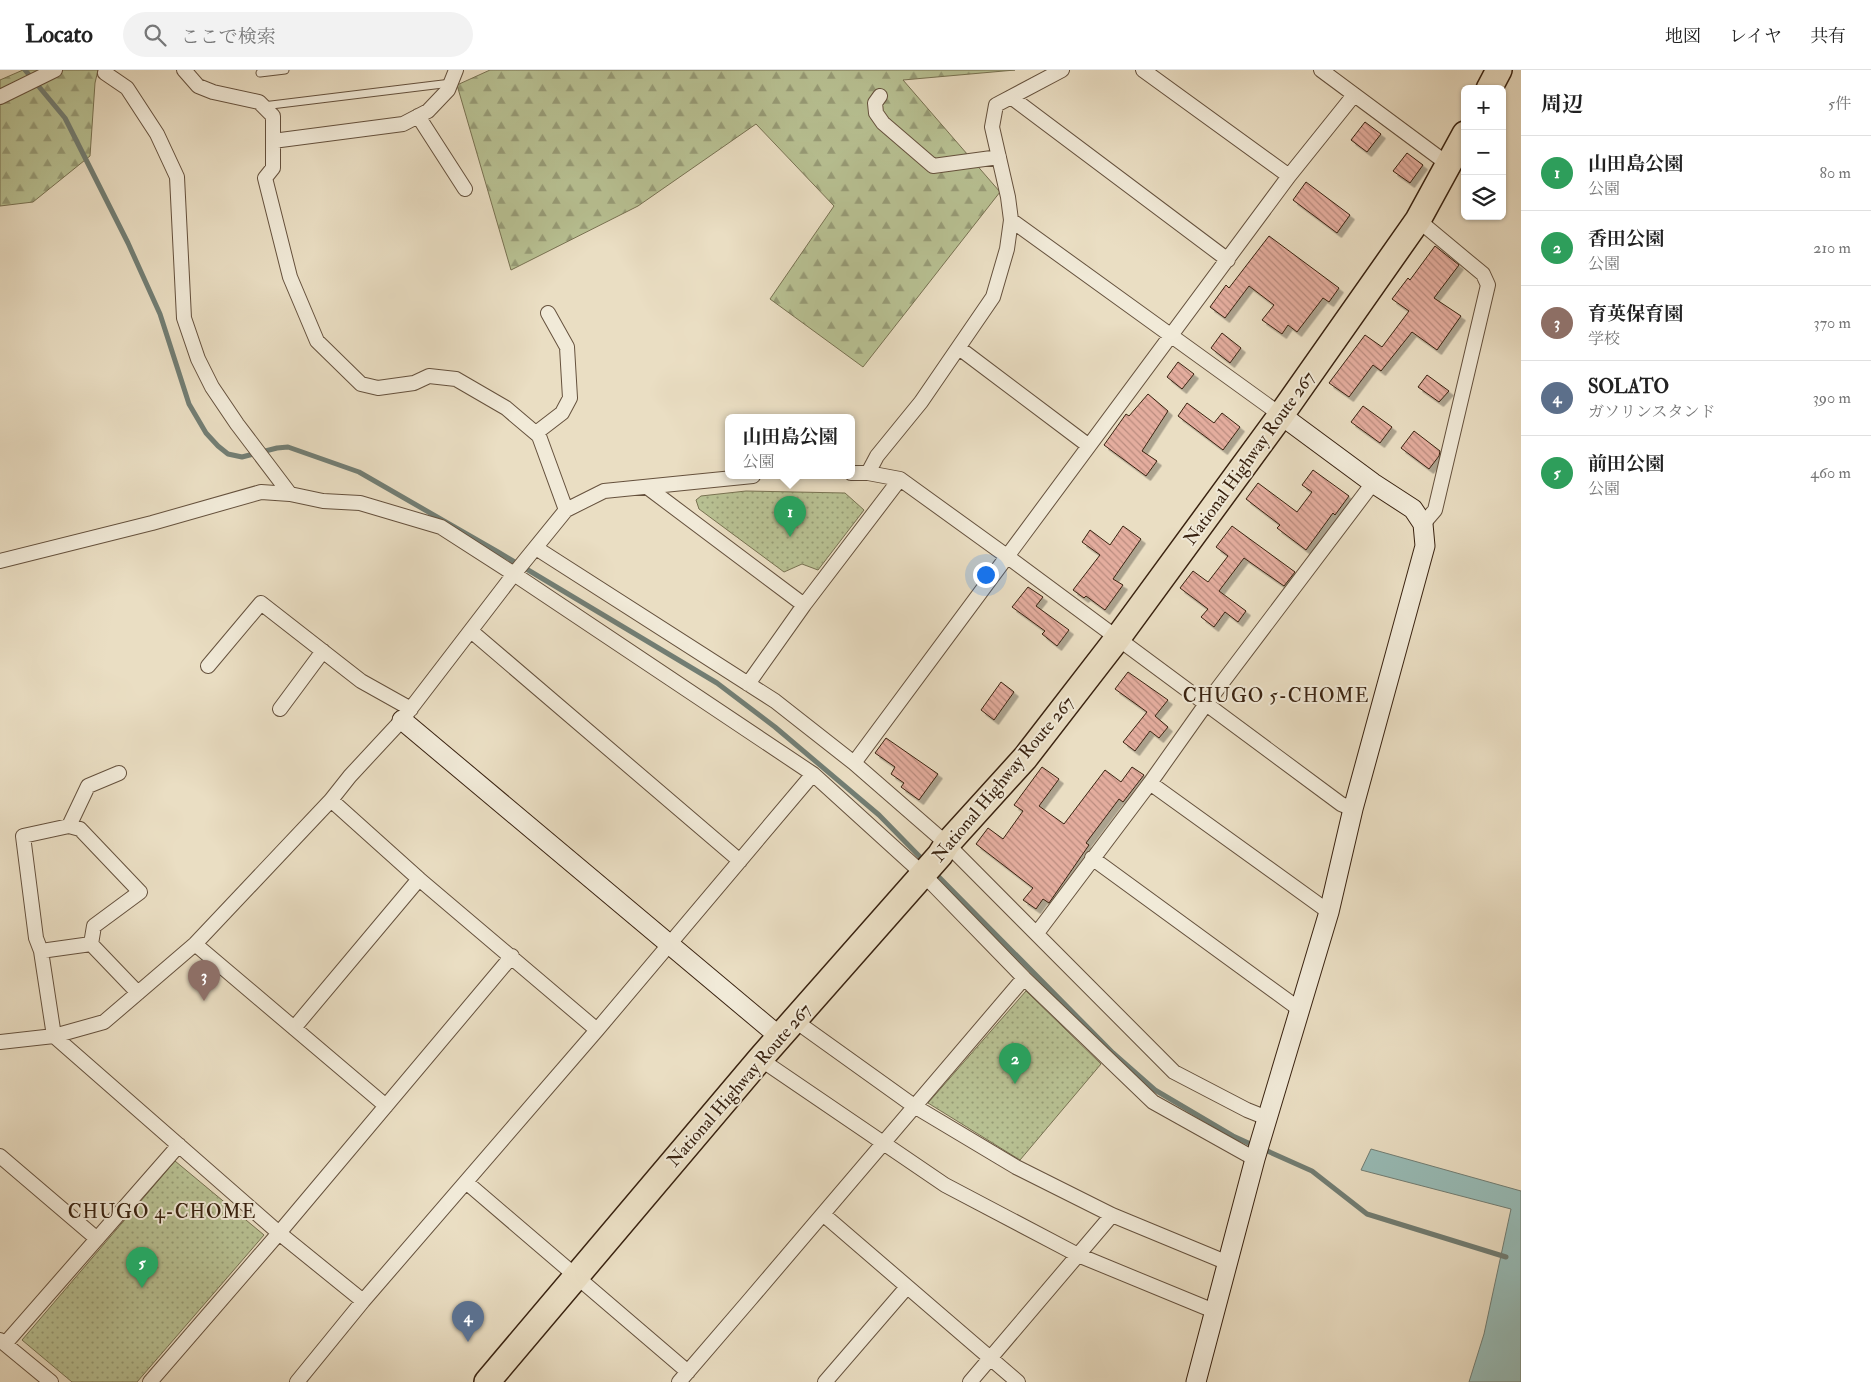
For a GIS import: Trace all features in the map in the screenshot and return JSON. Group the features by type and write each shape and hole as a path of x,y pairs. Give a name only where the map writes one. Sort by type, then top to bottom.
{"highway":[{"path":"1491,85 1499,70"},
{"name":"National Highway Route 267","path":"487,1382 760,1059 1025,758 1117,639 1281,415 1418,220 1461,141"}],"street":[{"path":"0,97 55,70"},
{"path":"184,70 198,86 213,92 259,102 273,116 273,168 264,178 290,277 317,340 361,384 378,388 414,383 429,376 456,378 506,408 539,436 566,510"},
{"path":"868,473 877,456 921,402 993,297 1007,249 1011,220 992,127 996,105 1062,70"},
{"path":"1143,70 1289,176"},
{"path":"1321,70 1448,165"},
{"path":"103,71 127,88 156,134 176,177 184,318 198,359 212,387 237,424 290,494"},
{"path":"273,141 403,124 428,112 448,90 454,76"},
{"path":"854,763 1289,176 1354,95"},
{"path":"880,96 875,103 876,113 883,123 933,166 999,157"},
{"path":"1011,97 1228,260"},
{"path":"418,116 466,189"},
{"path":"1011,220 1281,415 1372,484 1413,509 1423,524 1425,546 1353,810 1329,912 1255,1159 1196,1382"},
{"path":"1418,220 1483,274 1488,285 1435,510 1423,524"},
{"path":"536,433 562,413 570,398 567,347 548,313"},
{"path":"959,348 1090,446"},
{"path":"855,474 868,473 900,480 1008,556 1341,804 1353,810"},
{"path":"0,1042 54,1036 104,1022 195,944 331,800 406,714 514,573 566,510 604,491 725,479"},
{"path":"748,684 804,605 900,480"},
{"path":"1037,933 1372,484"},
{"path":"647,487 804,605"},
{"path":"0,561 152,523 261,492 290,494 323,501 360,503 440,527 514,573 813,774 1037,933 1174,1072 1247,1110 1267,1118"},
{"path":"532,553 775,700 854,763 934,860 1024,978 1153,1102 1255,1159"},
{"path":"208,666 261,603 406,714 668,945 787,1029 1016,1167 1112,1215 1228,1263"},
{"path":"471,631 740,861"},
{"path":"280,709 323,651"},
{"path":"69,826 88,786 119,773"},
{"path":"297,1382 363,1301 597,1030 813,774"},
{"path":"1150,784 1329,912"},
{"path":"331,800 419,879 597,1030"},
{"path":"91,944 94,926 140,892 80,829 69,826 23,836 36,938 41,951 54,1036 279,1233 363,1301"},
{"path":"1092,858 1299,1009"},
{"path":"294,1028 419,879"},
{"path":"41,951 91,944"},
{"path":"91,944 138,993"},
{"path":"195,944 386,1106"},
{"path":"150,1382 279,1233 512,956"},
{"path":"466,1182 576,1277 683,1377 824,1215 914,1106 1024,978"},
{"path":"760,1059 944,1185 1078,1255 1214,1311"},
{"path":"51,1382 2,1342 178,1144"},
{"path":"0,1156 96,1238"},
{"path":"824,1215 1018,1382"},
{"path":"970,1382 1112,1215"},
{"path":"825,1382 907,1287"}],"lane":[{"path":"260,73 285,70"},
{"path":"263,106 454,76"}],"green space":[{"path":"23,70 98,70 95,83 90,156 33,202 0,206 0,80"},
{"path":"490,70 1015,70 903,80 1000,192 863,367 770,299 834,206 756,124 638,206 511,270 457,85"},
{"path":"746,491 845,493 864,510 818,570 802,564 784,572 699,509 696,500 701,496"},
{"path":"1026,991 1101,1064 1020,1160 928,1103"},
{"path":"175,1161 264,1235 137,1382 72,1382 22,1340"}],"water":[{"path":"1371,1149 1521,1191 1521,1382 1469,1382 1484,1334 1511,1209 1361,1170"}],"building":[{"path":"1365,122 1381,134 1367,152 1351,140"},
{"path":"1407,153 1423,165 1410,183 1393,171"},
{"path":"1306,182 1350,215 1337,233 1293,200"},
{"path":"1269,236 1339,288 1329,302 1323,298 1297,332 1288,325 1282,334 1262,320 1274,305 1249,286 1225,318 1210,307 1226,285 1229,288"},
{"path":"1435,246 1459,265 1434,298 1461,316 1437,350 1412,332 1381,371 1373,365 1349,397 1329,383 1365,335 1382,347 1409,311 1392,299 1408,278 1410,280"},
{"path":"1222,333 1241,348 1230,363 1211,348"},
{"path":"1178,362 1194,374 1182,389 1167,377"},
{"path":"1427,375 1449,391 1439,402 1418,387"},
{"path":"1148,394 1168,411 1142,451 1157,461 1146,476 1104,445 1126,414 1129,416"},
{"path":"1187,403 1214,423 1222,413 1240,427 1223,450 1178,416"},
{"path":"1363,406 1392,427 1380,443 1351,422"},
{"path":"1414,431 1440,451 1439,456 1429,469 1401,448"},
{"path":"1313,470 1349,496 1335,515 1333,513 1306,550 1277,528 1280,525 1246,499 1258,483 1297,512 1312,492 1302,485"},
{"path":"1123,526 1141,539 1113,579 1123,585 1105,610 1086,596 1084,598 1073,590 1100,555 1082,542 1090,530 1110,545"},
{"path":"1232,526 1295,572 1284,586 1244,558 1219,591 1246,611 1238,622 1225,612 1214,627 1201,617 1208,609 1180,588 1193,571 1208,582 1228,556 1216,547"},
{"path":"1028,587 1043,597 1036,606 1069,630 1057,646 1042,634 1045,631 1012,607"},
{"path":"1128,672 1168,700 1155,716 1168,727 1159,738 1150,731 1135,751 1123,742 1147,712 1115,689"},
{"path":"1001,682 1014,692 994,720 981,710"},
{"path":"886,738 938,774 919,800 901,787 904,783 891,774 895,767 875,753"},
{"path":"1042,767 1059,779 1039,806 1064,824 1105,770 1121,782 1132,767 1144,775 1123,802 1119,799 1086,843 1089,845 1049,903 1043,899 1036,909 1023,900 1033,888 976,844 988,828 1003,839 1023,811 1014,805"}],"waterway":[{"path":"25,70 65,118 128,243 160,314 189,404 206,433 218,446 228,454 242,457 288,447 359,472 498,552 717,683 775,727 879,815 924,861"},
{"path":"933,871 1113,1053 1155,1090 1233,1136 1255,1146"},
{"path":"1263,1149 1312,1171 1367,1214 1506,1257"}],"place":[{"name":"山田島公園","path":"790,537"},
{"name":"育英保育園","path":"204,1001"},
{"name":"香田公園","path":"1015,1084"},
{"name":"前田公園","path":"142,1288"},
{"name":"SOLATO","path":"468,1342"}],"district":[{"name":"CHUGO 5-CHOME","path":"1276,695"},
{"name":"CHUGO 4-CHOME","path":"162,1211"}]}
